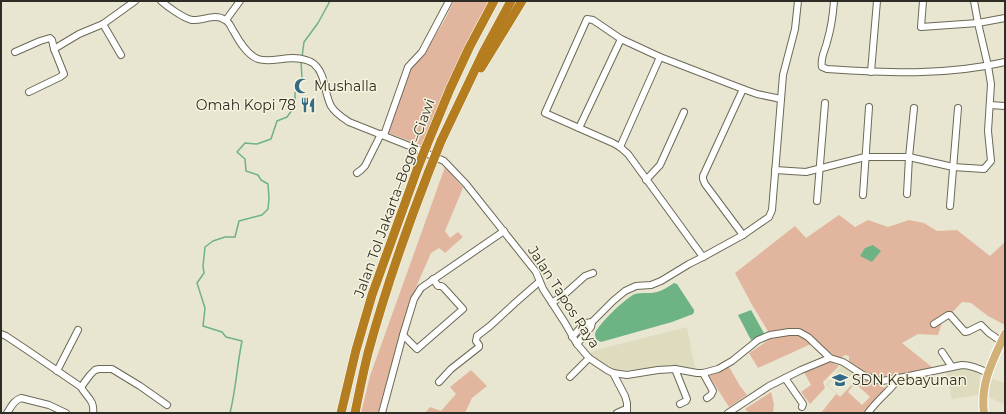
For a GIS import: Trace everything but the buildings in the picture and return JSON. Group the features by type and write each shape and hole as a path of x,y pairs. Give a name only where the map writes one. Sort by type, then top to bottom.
{"highway":[{"name":"Jalan Tol Jakarta–Bogor–Ciawi","path":"341,413 356,350 372,295 418,167 450,89 494,1"},
{"name":"Jalan Tol Jakarta–Bogor–Ciawi","path":"355,413 368,355 403,239 441,141 483,53 511,1"},
{"path":"446,130 522,1"}],"main road":[{"path":"984,413 984,391 988,372 1004,338"}],"street":[{"path":"54,49 79,34 103,24 135,1"},
{"path":"161,1 171,9 189,19 199,20 218,17 226,20 240,1"},
{"path":"357,173 364,166 383,135 408,67 422,52 449,1"},
{"path":"577,344 591,327 592,322 625,291 636,286 661,282 689,264 743,235 769,217 772,210 783,75 795,29 798,1"},
{"path":"834,1 831,24 821,62 822,67 827,69 905,73 944,71 988,66 1005,62"},
{"path":"871,72 877,1"},
{"path":"923,1 922,27 978,23 1005,18"},
{"path":"775,170 806,172 865,157 909,157 953,167 984,169 991,161 988,131 991,84 974,1"},
{"path":"703,257 628,154 620,147 545,113 587,19 593,20 621,39 660,57 757,94 781,99"},
{"name":"Jalan Tapos Raya","path":"226,20 244,47 250,54 260,60 301,58 313,63 321,73 332,106 342,118 444,161 466,184 536,272 539,282 577,344 589,358 613,373"},
{"path":"103,24 121,55"},
{"path":"15,52 50,38 64,74 29,92"},
{"path":"579,128 621,39"},
{"path":"620,147 660,57"},
{"path":"743,89 703,176 705,184 743,235"},
{"path":"817,201 825,103"},
{"path":"990,105 1005,106"},
{"path":"862,195 869,108"},
{"path":"907,194 914,108"},
{"path":"950,206 958,108"},
{"path":"646,180 660,165 684,112"},
{"path":"382,413 403,335 417,293 433,279 504,231"},
{"path":"552,303 585,276 593,274"},
{"path":"403,335 417,349 463,309 443,287 438,286 433,279"},
{"path":"439,382 479,347 476,341 477,336 539,282"},
{"path":"934,324 950,315 965,332 969,332 981,325 988,333 1004,338"},
{"path":"572,337 586,323 592,322"},
{"path":"57,370 78,330"},
{"path":"613,373 627,374 676,369 703,373 718,369 732,361 758,340 770,335 789,332 799,332 808,337 830,358 843,362 863,375 877,380 882,381 966,365 988,372"},
{"path":"1,334 81,387 92,403 93,413"},
{"path":"942,352 952,367"},
{"path":"570,377 589,358"},
{"path":"728,413 736,411 769,386 800,370 830,358"},
{"path":"81,387 95,370 112,369 167,405"},
{"path":"676,369 687,400 680,404"},
{"path":"613,373 627,403 626,411 617,413"},
{"path":"703,373 713,391 711,395 706,398"},
{"path":"785,378 803,404 802,407"},
{"path":"868,413 872,406 894,385 898,378"},
{"path":"7,413 14,402 21,398 52,406 66,413"},
{"path":"49,413 52,406"}],"shaded area":[{"path":"454,1 494,1 423,146 388,133 387,131 409,68 422,55 432,41"},
{"path":"445,167 463,188 445,231 450,238 458,232 463,237 445,253 439,248 431,253 410,301 378,413 361,413 370,376"},
{"path":"839,215 855,227 868,220 888,227 909,220 924,223 937,231 957,230 990,256 1005,242 1005,325 988,316 971,303 962,302 942,323 938,335 918,334 902,343 933,368 884,378 870,374 849,362 849,356 845,355 839,359 813,337 799,330 769,333 735,273 795,226 806,238"},
{"path":"873,245 881,251 872,262 860,256 865,248"},
{"path":"674,283 677,284 694,310 693,314 672,322 601,342 597,340 595,334 601,324 631,296 638,293 657,292"},
{"path":"751,310 765,335 751,340 738,315"},
{"path":"687,327 695,369 673,366 650,369 609,370 597,362 589,354 596,350"},
{"path":"790,334 802,337 811,344 758,368 749,353 772,338"},
{"path":"828,361 839,366 823,382 825,388 810,404 801,392 811,385 804,372"},
{"name":"SDN Kebayunan","path":"842,365 849,367 861,376 840,397 826,385","holes":["853,374 858,378 840,396 828,385 833,379 840,386"]},
{"path":"729,367 747,395 729,407 708,374"},
{"path":"964,368 980,373 979,395 952,399 946,372"},
{"path":"471,370 487,386 472,398 465,413 425,413 430,407 441,411 456,394 450,387"},
{"path":"861,376 887,389 865,413 821,413 836,394 840,397","holes":["855,383 870,397 862,405 848,392"]},
{"path":"988,377 1004,383 1005,381 1005,405 985,395"},
{"path":"771,392 774,404 773,413 749,413 745,409"}],"waterway":[{"path":"302,57 304,42 318,23 330,1"},
{"path":"230,413 242,341 226,337 222,332 203,326 205,308 197,283 204,273 203,266 205,247 213,241 225,237 235,237 239,221 262,215 268,209 268,184 261,180 258,175 246,171 245,159 237,152 245,143 257,144 271,139 277,121 287,117 295,106 295,93 302,79 301,61"}],"place":[{"name":"Mushalla","path":"302,86"},
{"name":"Omah Kopi 78","path":"308,105"},
{"name":"SDN Kebayunan","path":"840,380"}]}
